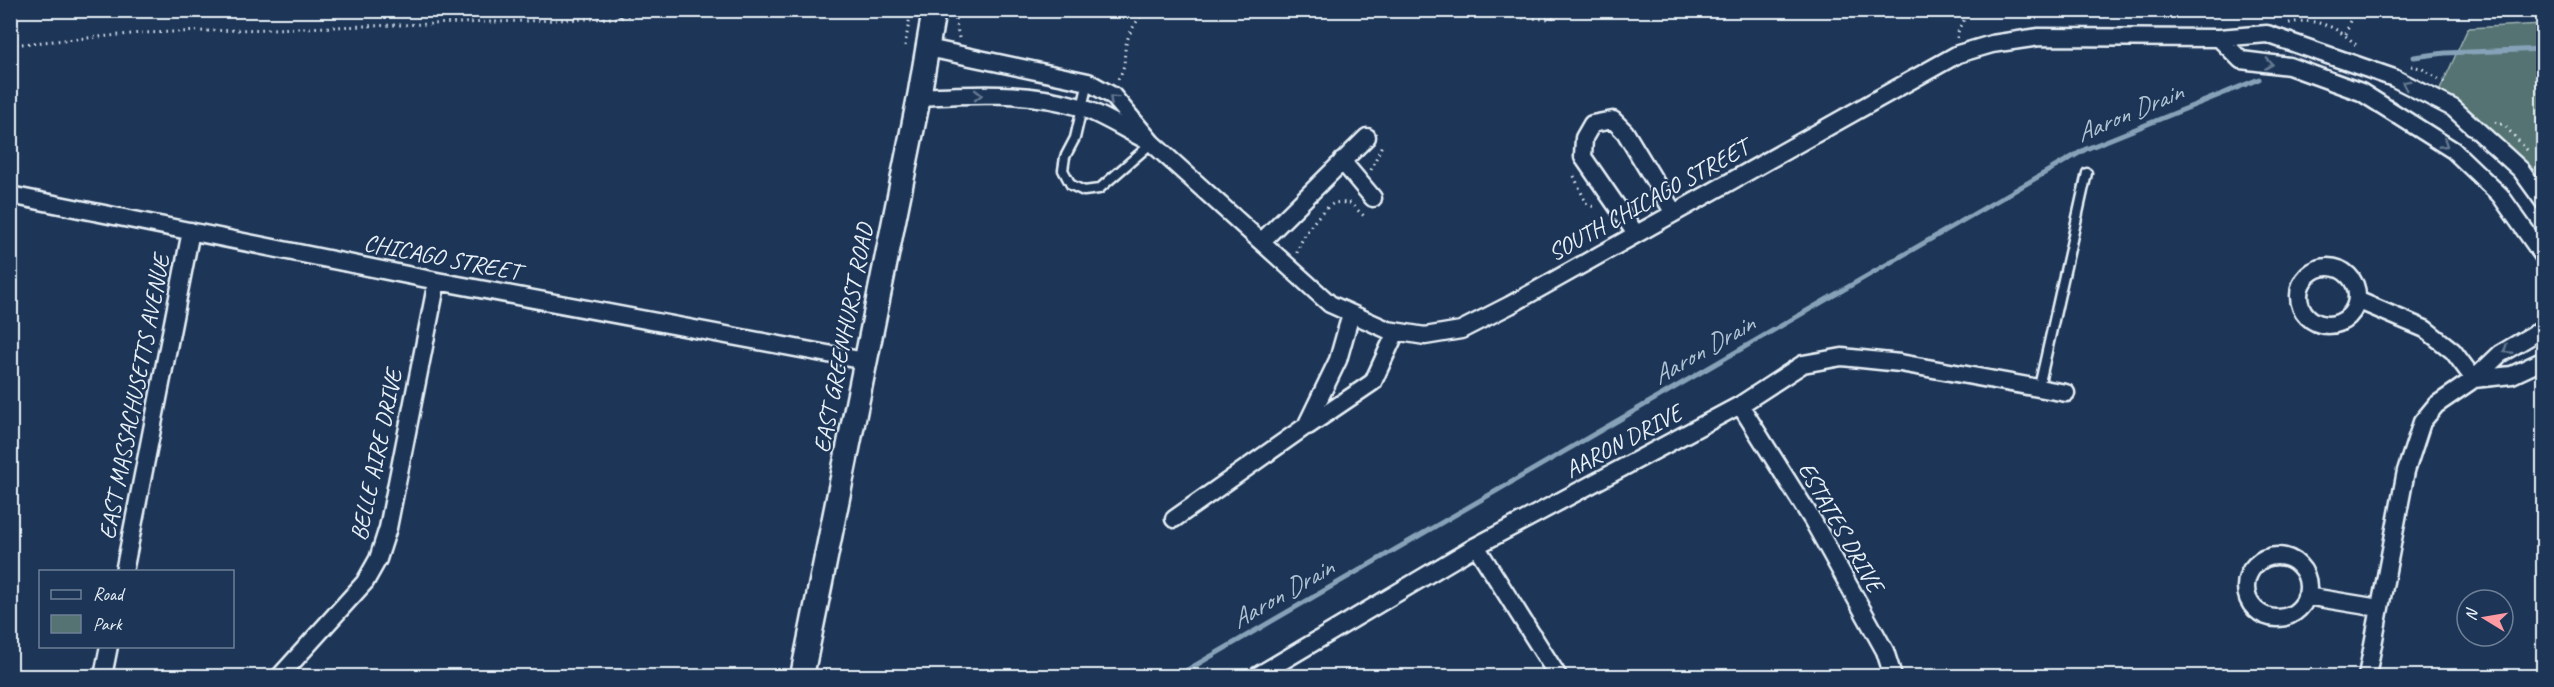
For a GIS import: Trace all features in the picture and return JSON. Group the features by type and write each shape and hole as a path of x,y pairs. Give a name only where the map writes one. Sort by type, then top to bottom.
{"main road":[{"name":"EAST GREENHURST ROAD","path":"802,676 919,97 934,10"}],"street":[{"name":"SOUTH CHICAGO STREET","path":"928,48 1088,82 1113,96 1152,142 1330,304 1388,330 1425,336 1461,330 1959,54 1992,44 2039,37 2219,38 2267,34 2394,78 2453,108 2521,170 2544,202"},
{"path":"2219,38 2241,60 2289,66 2361,92 2453,150 2500,195 2544,257"},
{"name":"SOUTH CHICAGO STREET","path":"919,97 996,95 1050,100 1082,108 1152,142"},
{"path":"1636,234 1582,157 1584,138 1592,124 1613,120 1625,132 1674,213"},
{"path":"1262,241 1342,161 1372,138"},
{"path":"1342,161 1374,206"},
{"name":"CHICAGO STREET","path":"10,195 437,281 865,361"},
{"name":"EAST MASSACHUSETTS AVENUE","path":"124,570 191,231"},
{"name":"BELLE AIRE DRIVE","path":"280,676 365,582 378,559 388,528 437,281"},
{"path":"2357,300 2425,329 2453,351 2474,379"},
{"path":"1306,426 1338,360 1351,314"},
{"path":"2367,676 2406,471 2422,422 2436,405 2474,379 2500,354 2544,328"},
{"path":"1174,519 1373,382 1396,332"},
{"name":"AARON DRIVE","path":"1257,676 1476,546 1740,405 1803,364 1842,357 1900,363 2066,393"},
{"path":"2474,379 2512,375 2544,360"},
{"name":"ESTATES DRIVE","path":"1740,405 1818,531 1886,651 1893,676"},
{"path":"1476,546 1558,676"},
{"path":"2306,596 2379,608"},
{"path":"103,676 109,648"}],"lane":[{"path":"1088,82 1075,138 1065,157 1063,170 1071,185 1084,191 1099,189 1152,142"},
{"path":"2039,387 2087,174"}],"path":[{"path":"619,10 620,18"},
{"path":"10,45 142,33 620,18 644,10"},
{"path":"752,10 792,16 797,10"},
{"path":"905,46 911,10"},
{"path":"959,10 955,17 959,40"},
{"path":"1011,10 1082,17 1116,10"},
{"path":"1113,96 1114,86 1125,68 1126,42 1145,10"},
{"path":"1295,10 1310,10"},
{"path":"1481,10 1511,17 1546,20 1582,10"},
{"path":"1959,10 1970,10"},
{"path":"1955,44 1959,28 1970,10"},
{"path":"2346,34 2353,10"},
{"path":"1372,138 1384,146 1371,168 1372,175"},
{"path":"1570,168 1586,203 1600,210"},
{"path":"1297,255 1299,241 1319,216 1334,204 1350,203 1364,216 1374,206"}],"green space":[{"path":"2543,24 2543,196 2438,94 2468,28"}],"waterway":[{"name":"Aaron Drain","path":"2414,57 2445,53 2544,49"},
{"name":"Aaron Drain","path":"1177,676 2086,149 2259,79"}]}
